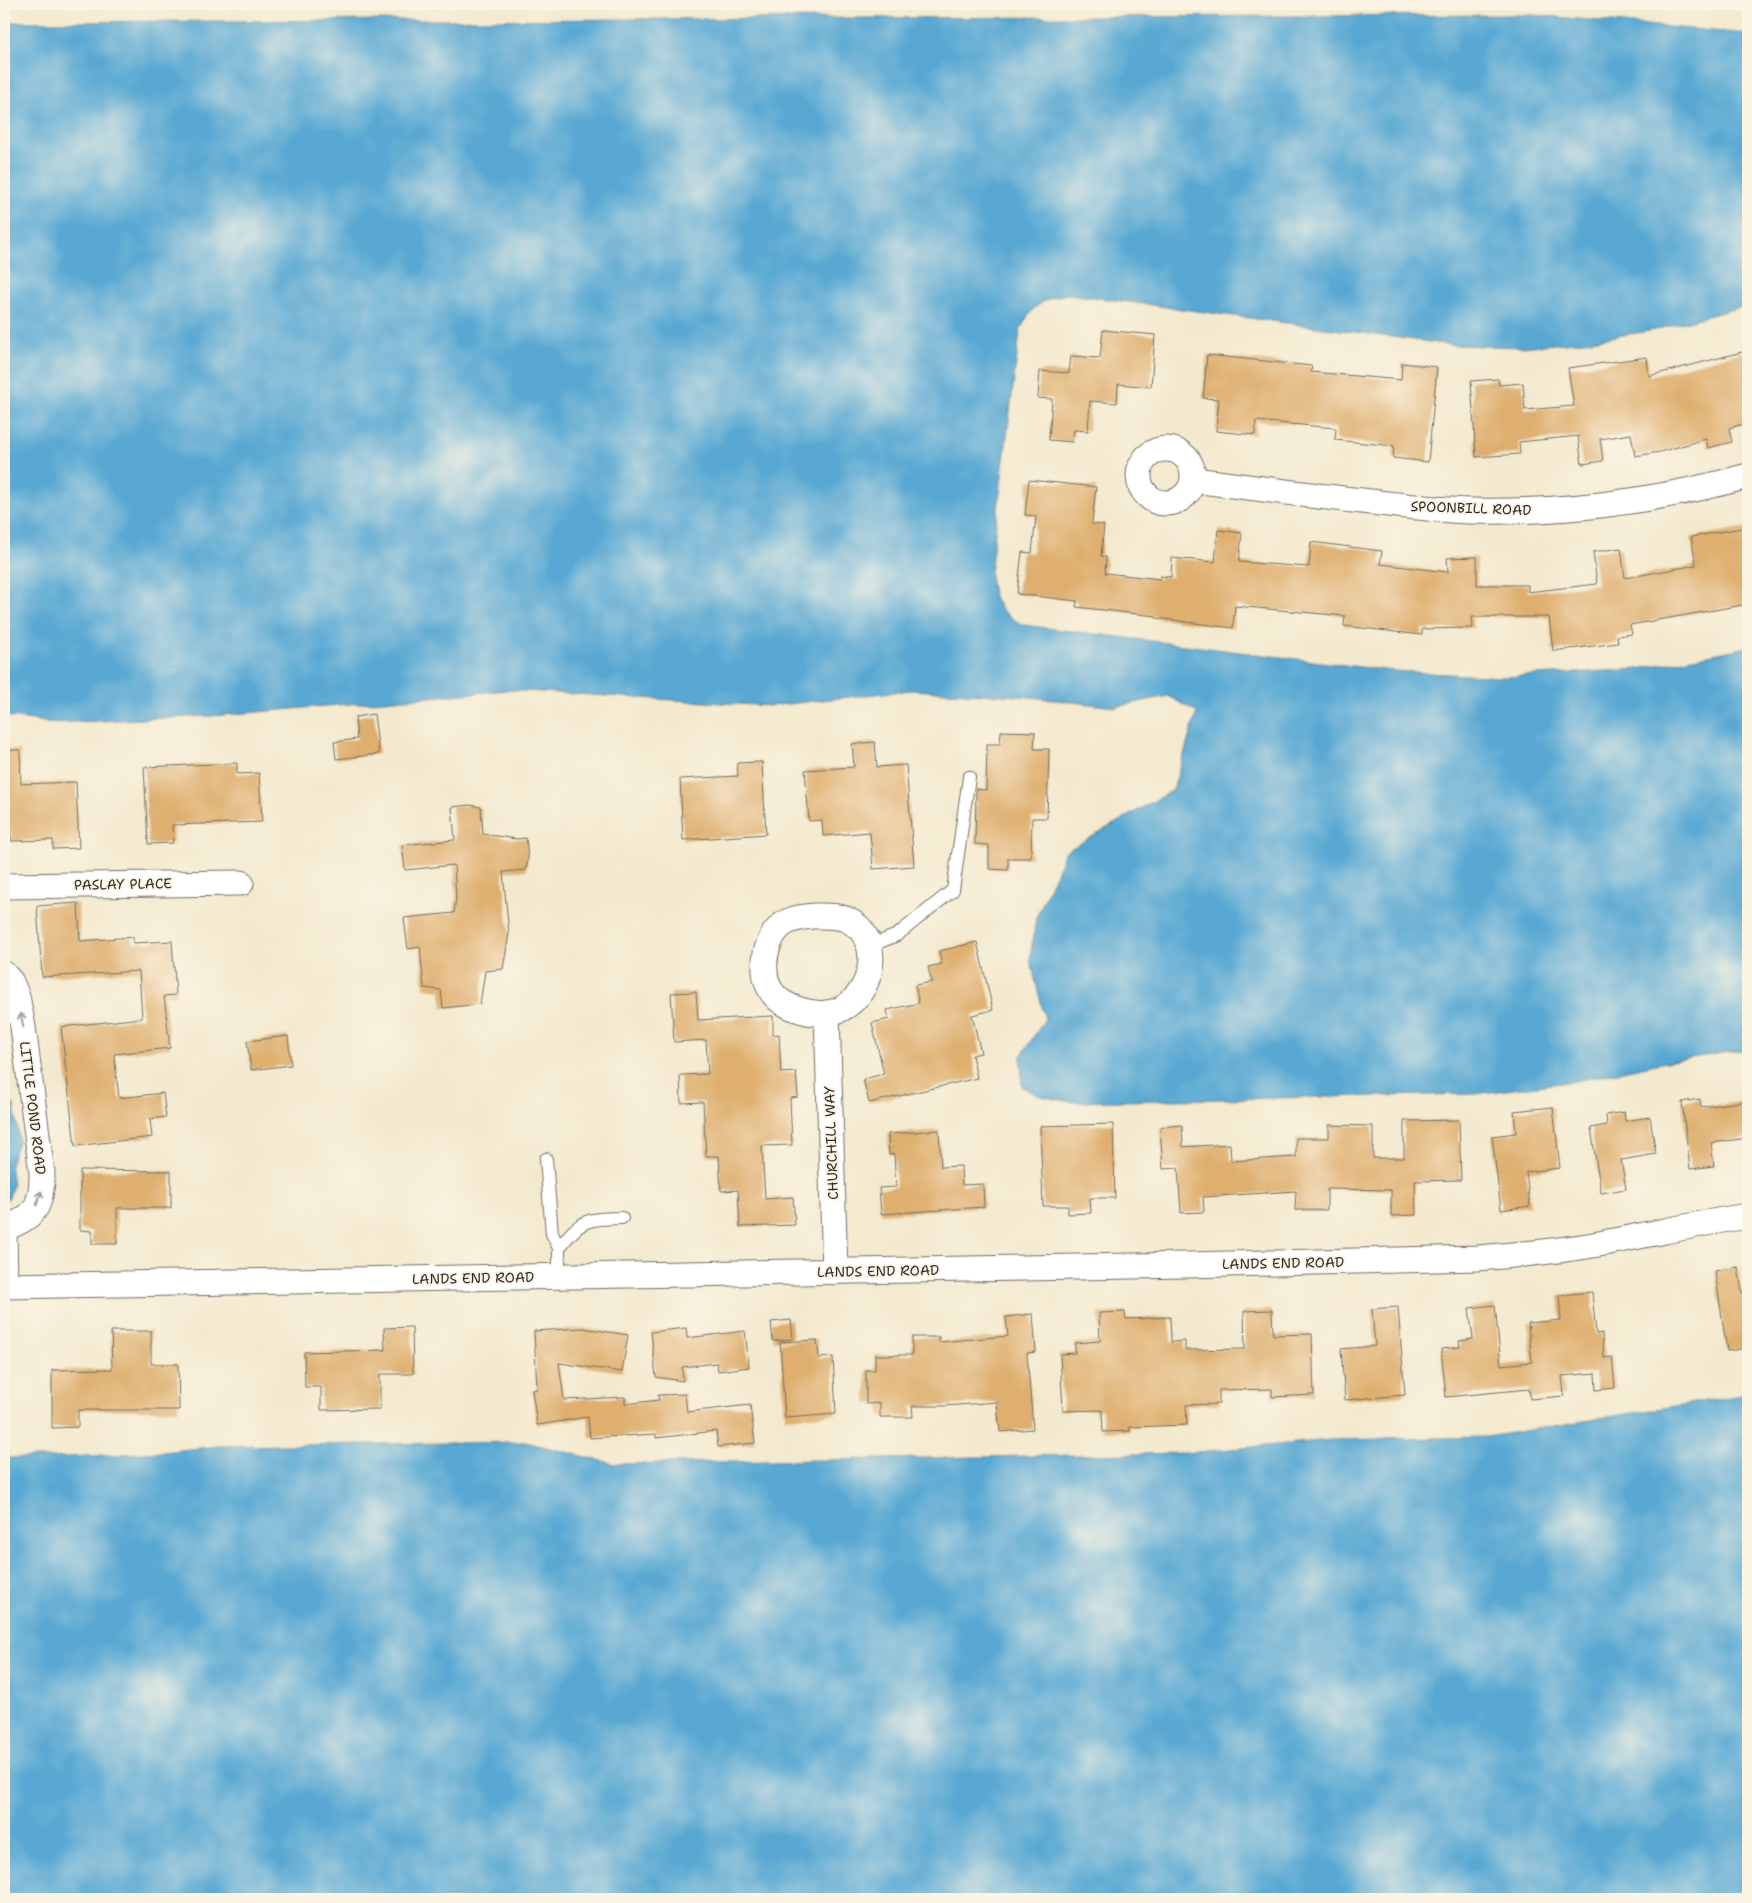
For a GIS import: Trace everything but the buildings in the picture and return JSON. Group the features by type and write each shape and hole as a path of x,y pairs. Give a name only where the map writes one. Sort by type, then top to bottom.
{"street":[{"name":"SPOONBILL ROAD","path":"1193,480 1429,509 1472,511 1558,510 1636,502 1748,476"},
{"name":"PASLAY PLACE","path":"4,886 241,883"},
{"path":"832,916 848,920 862,930 870,946 871,964 867,981 858,997 844,1007 827,1014 813,1013 781,1002 770,989 765,972 765,954 771,937 783,924 797,918 832,916"},
{"name":"LITTLE POND ROAD","path":"4,974 11,982 17,996 23,1027 42,1173 40,1202 30,1215 17,1224 4,1228 4,1286"},
{"name":"CHURCHILL WAY","path":"827,1014 835,1272"},
{"name":"LANDS END ROAD","path":"4,1286 835,1272 1478,1258 1599,1244 1748,1216"}],"lane":[{"path":"870,946 897,936 953,890 970,778"},
{"path":"546,1159 552,1234 559,1248 559,1276"},
{"path":"559,1248 576,1227 585,1222 596,1219 622,1218"}],"water":[{"path":"1533,15 1748,34 1748,305 1655,330 1585,341 1522,347 1452,345 1069,294 1052,298 1038,305 1033,310 1020,331 990,573 991,583 998,605 1008,615 1023,625 1393,671 1504,677 1638,669 1748,647 1748,1049 1666,1062 1575,1081 1476,1094 1072,1102 1040,1096 1022,1087 1021,1056 1045,1019 1030,959 1036,918 1065,852 1173,790 1197,712 1168,696 1115,707 1021,696 911,690 770,706 509,690 212,716 53,723 4,716 4,22"},
{"path":"4,1101 14,1105 19,1139 10,1164 13,1185 9,1197 4,1203"},
{"path":"1748,1394 1748,1899 4,1899 4,1458 50,1458 162,1452 218,1446 525,1442 615,1464 1186,1453 1331,1440 1487,1437"}]}
